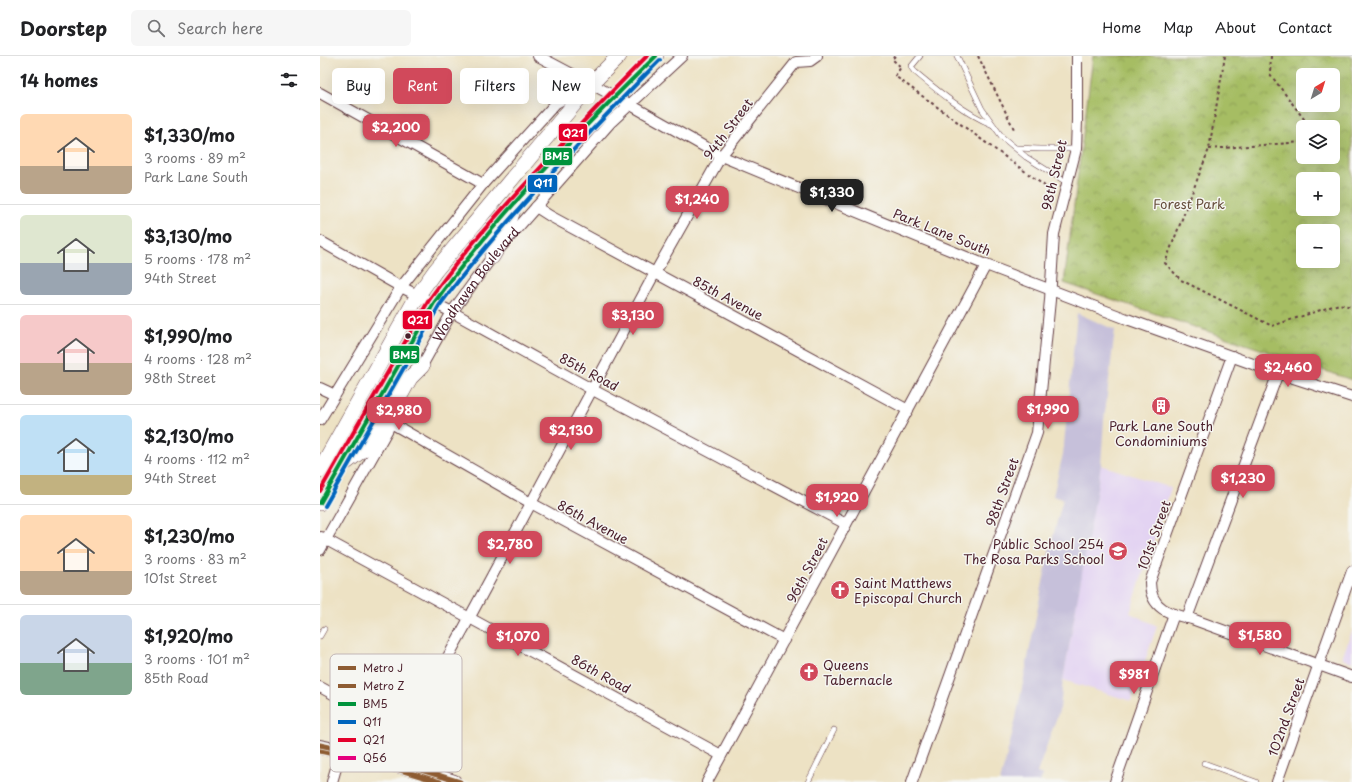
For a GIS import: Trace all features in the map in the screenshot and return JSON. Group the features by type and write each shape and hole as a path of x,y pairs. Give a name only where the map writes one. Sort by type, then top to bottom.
{"main road":[{"path":"595,80 619,56"},
{"name":"Woodhaven Boulevard","path":"320,504 434,303 452,277 514,204 614,96 656,56"},
{"path":"320,470 418,296 435,271 574,104"},
{"path":"492,257 505,235 513,212 514,204"},
{"path":"341,466 365,448 373,439 390,414 410,378 422,366"},
{"path":"320,747 330,749"},
{"path":"423,772 454,782"}],"street":[{"name":"Park Lane South","path":"538,56 561,68"},
{"name":"Woodhaven Boulevard","path":"320,550 323,538 391,423 452,312 492,257 611,122 682,56"},
{"name":"94th Street","path":"449,654 655,273 721,156 796,62 810,61 817,56"},
{"name":"98th Street","path":"912,782 1037,433 1051,289 1054,234 1066,182 1076,149 1077,56"},
{"name":"Park Lane South","path":"595,86 721,156 986,264 1127,319 1278,373 1352,397"},
{"path":"320,93 483,184"},
{"path":"320,420 401,287 483,184 555,104"},
{"name":"85th Avenue","path":"536,208 908,410"},
{"name":"85th Road","path":"320,241 401,287 452,312 593,390 846,524"},
{"name":"96th Street","path":"707,782 986,264"},
{"name":"101st Street","path":"1174,614 1160,607 1153,600 1150,590 1150,582 1232,356"},
{"path":"1187,618 1278,373"},
{"path":"320,388 335,395"},
{"name":"86th Avenue","path":"391,423 531,503 784,640"},
{"name":"86th Road","path":"323,538 721,755"},
{"name":"102nd Street","path":"1277,782 1352,571"},
{"path":"1115,782 1174,614 1352,677"},
{"path":"320,687 330,692"},
{"path":"332,782 335,772"}],"lane":[{"path":"920,56 911,67 914,71 938,91 978,119 994,126"},
{"path":"957,56 982,109 1002,137 1026,157 1066,182"},
{"path":"1016,148 1076,149"},
{"path":"320,636 324,629"},
{"path":"808,782 834,730"},
{"path":"1204,763 1256,782"}],"path":[{"path":"895,56 892,60 901,67 895,76 1053,192"},
{"path":"978,56 1014,129"},
{"path":"1225,56 1209,149 1165,263 1181,280 1272,326 1339,304 1352,307"},
{"path":"1271,56 1270,74 1305,120"},
{"path":"1209,149 1296,143"}],"shaded area":[{"path":"1077,313 1115,330 1104,420 1101,465 1063,680 1060,708 1037,773 1043,775 1040,782 1000,782 1016,718 1049,552 1063,499 1053,496 1063,454"},
{"name":"Public School 254 The Rosa Parks School","path":"1101,465 1171,488 1130,613 1157,626 1131,701 1063,680"},
{"path":"1352,631 1352,662 1342,658"}],"green space":[{"name":"Forest Park","path":"1093,56 1352,56 1352,380 1064,283"}],"metro line":[{"name":"J","path":"320,745 330,747"},
{"name":"Z","path":"320,751 330,753"},
{"name":"Z","path":"407,772 440,782"},
{"name":"J","path":"428,772 460,782"}],"transit line":[{"name":"Q21","path":"320,491 429,300 482,232 580,125 647,56"},
{"name":"BM5","path":"320,503 434,303 512,206 568,144 656,56"},
{"name":"Q11","path":"325,506 439,306 480,254 523,204 660,60"},
{"name":"Q56","path":"320,747 330,749"},
{"name":"Q56","path":"420,772 454,782"}],"place":[{"name":"Park Lane South Condominiums","path":"1161,406"},
{"name":"Public School 254 The Rosa Parks School","path":"1118,551"},
{"name":"Saint Matthews Episcopal Church","path":"840,590"},
{"name":"Queens Tabernacle","path":"809,672"}]}
